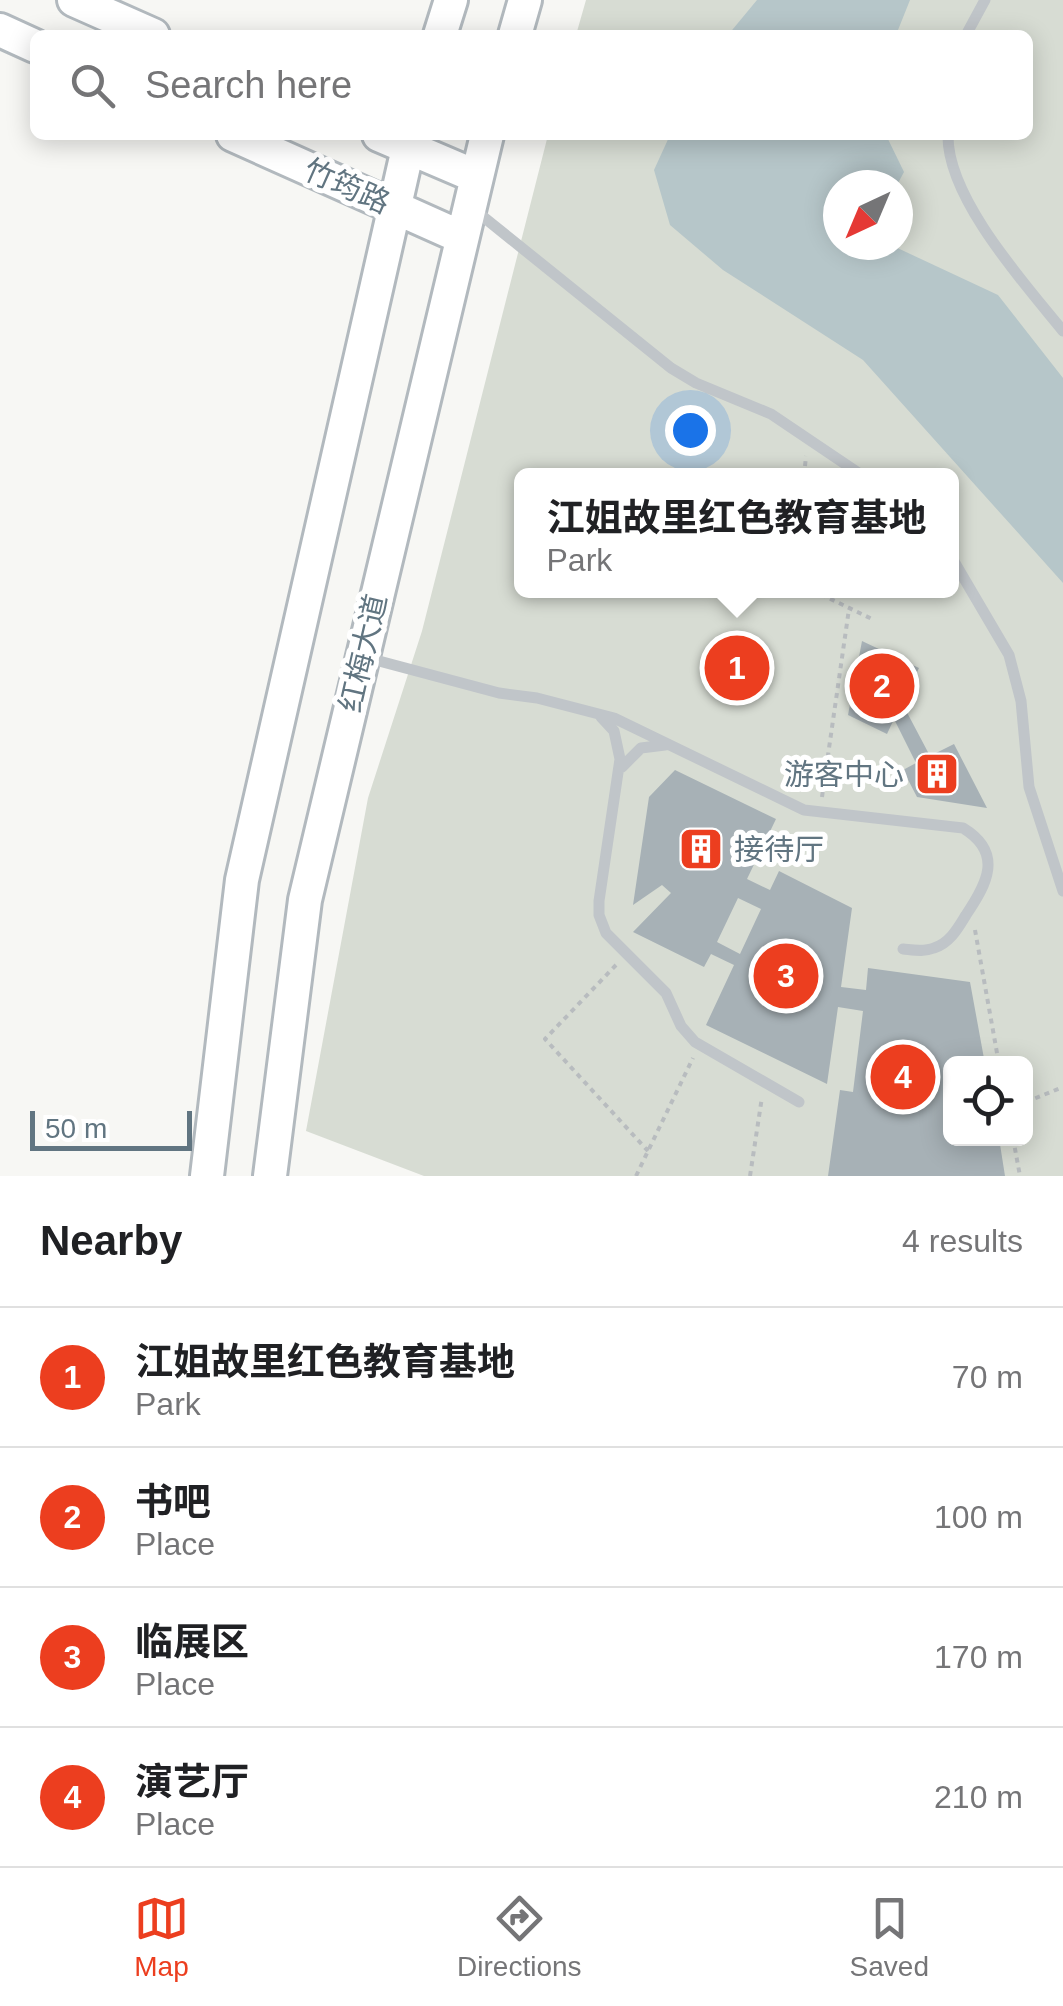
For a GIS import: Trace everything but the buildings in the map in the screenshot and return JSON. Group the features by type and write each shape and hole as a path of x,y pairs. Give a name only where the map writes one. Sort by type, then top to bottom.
{"main road":[{"path":"74,0 142,30"},
{"path":"441,30 450,0"},
{"path":"516,30 525,0"},
{"path":"0,30 30,44"},
{"name":"竹筠路","path":"245,140 393,207 468,206"},
{"path":"207,1176 242,880 393,207 399,140"},
{"name":"竹筠路","path":"400,140 468,206"},
{"name":"红梅大道","path":"270,1176 305,900 486,140"}],"lane":[{"path":"969,30 985,0"},
{"path":"948,140 963,192 993,243 1063,332"},
{"path":"468,206 671,368 771,414 852,468"},
{"path":"959,570 1013,667 1021,701 1029,788 1057,859 1063,891"},
{"path":"362,657 625,722 795,806 820,812 950,824 973,834 986,852 988,874 983,890 949,939 936,948 903,948"},
{"path":"594,712 609,724 618,740 618,775 599,915 606,933 666,992 681,1026 699,1044 799,1102"},
{"path":"618,775 628,758 641,748 674,746"}],"path":[{"path":"828,598 874,620"},
{"path":"820,812 849,608"},
{"path":"972,907 998,1056"},
{"path":"626,954 545,1039 648,1151"},
{"path":"636,1176 699,1044"},
{"path":"750,1176 764,1082"},
{"path":"1033,1099 1063,1087"},
{"path":"1014,1146 1020,1176"}],"shaded area":[{"path":"586,0 1063,0 1063,1176 424,1176 306,1131 368,798 422,631 547,140 1033,140 1033,30 577,30"},
{"path":"757,0 910,0 898,30 732,30"},
{"path":"668,140 888,140 903,170 823,170 823,260 913,260 913,255 998,295 1063,378 1063,583 863,360 723,270 670,225 654,170"}],"place":[{"name":"江姐故里红色教育基地","path":"737,668"},
{"name":"书吧","path":"882,686"},
{"name":"游客中心","path":"937,774"},
{"name":"接待厅","path":"701,849"},
{"name":"临展区","path":"786,976"},
{"name":"演艺厅","path":"903,1077"}]}
